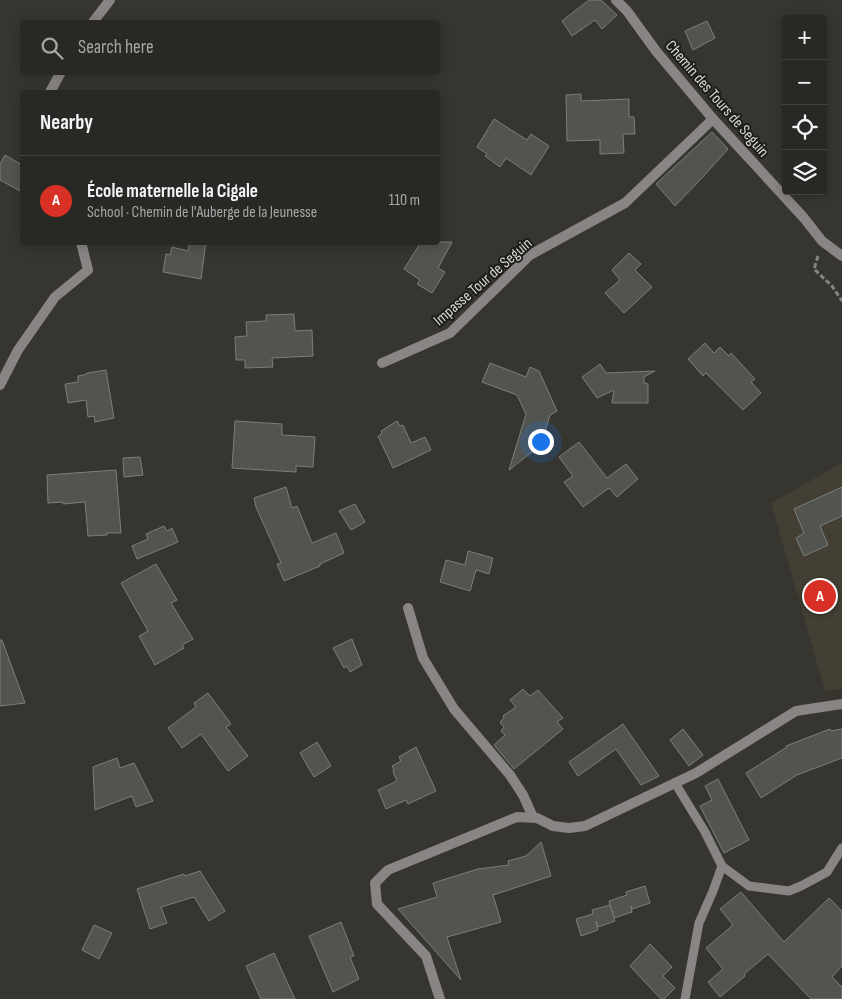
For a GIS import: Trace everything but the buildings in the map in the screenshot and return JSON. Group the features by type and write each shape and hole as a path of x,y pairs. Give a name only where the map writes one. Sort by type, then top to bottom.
{"street":[{"path":"95,20 110,0"},
{"name":"Chemin des Tours de Seguin","path":"616,0 627,11 656,52 713,119 822,240 842,256"},
{"path":"51,90 59,75"},
{"name":"Impasse Tour de Seguin","path":"382,363 450,333 530,255 625,203 713,119"},
{"path":"0,385 18,350 55,298 88,270 82,245"},
{"path":"408,608 423,658 443,692 454,709 510,775 534,817"},
{"path":"440,999 426,956 376,904 375,884 388,870 517,817 534,817 553,826 569,828 585,826 696,773 796,711 842,704"}],"lane":[{"path":"676,783 706,832 722,866 749,886 789,891 827,872 842,848"},
{"path":"685,999 699,923 722,866"}],"path":[{"path":"822,240 814,269 832,286 842,301"}],"shaded area":[{"path":"842,463 842,689 825,691 771,503"}],"place":[{"name":"École maternelle la Cigale","path":"820,596"}]}
